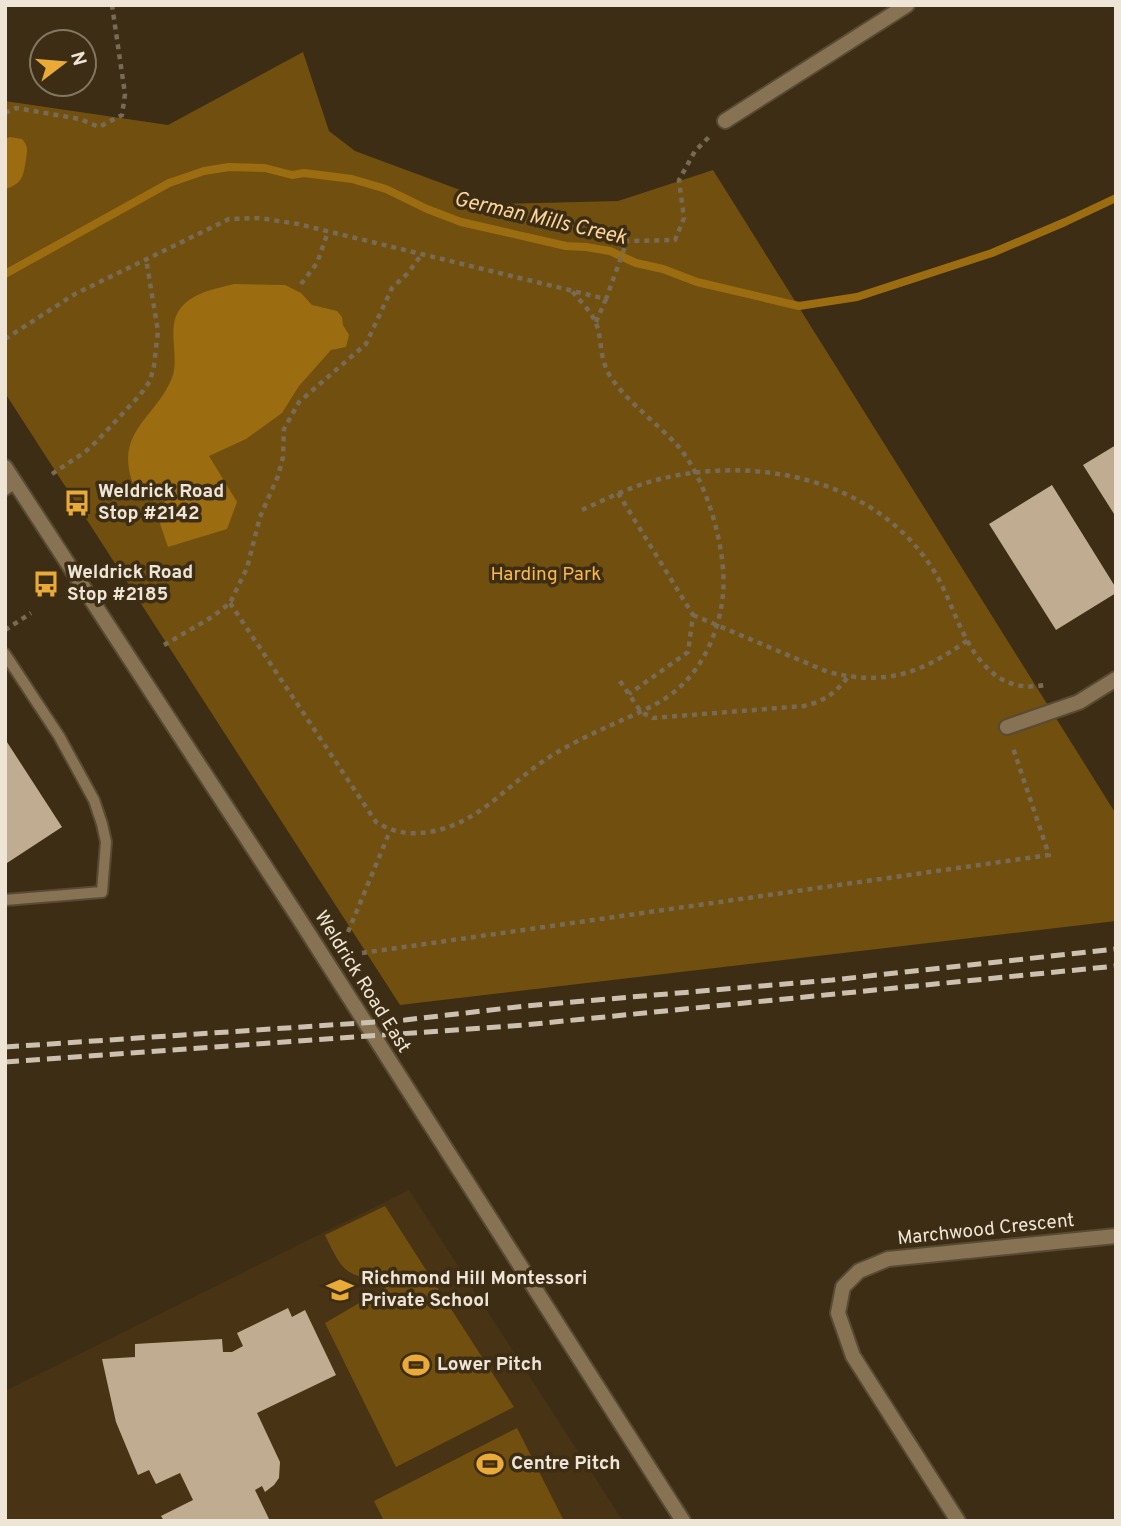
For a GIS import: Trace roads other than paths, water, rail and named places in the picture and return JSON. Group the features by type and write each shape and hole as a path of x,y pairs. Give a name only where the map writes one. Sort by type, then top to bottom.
{"street":[{"path":"724,121 907,5"},
{"name":"Weldrick Road East","path":"5,467 10,487 298,917 683,1521"},
{"path":"1007,727 1079,702 1116,678"},
{"name":"Marchwood Crescent","path":"958,1521 853,1356 838,1313 843,1287 859,1271 888,1259 1116,1236"}],"lane":[{"path":"5,654 59,736 94,800 106,842 102,892 5,900"}],"waterway":[{"name":"German Mills Creek","path":"5,274 169,183 204,171 229,167 265,168 292,175 304,173 352,179 386,189 461,222 566,246 610,251 636,263 663,269 697,282 799,306 857,297 992,253 1116,198"}],"railway":[{"path":"5,1047 405,1020 525,1006 832,980 1116,949"},
{"path":"5,1062 524,1025 1116,966"}],"place":[{"name":"Weldrick Road Stop #2142","path":"77,503"},
{"name":"Weldrick Road Stop #2185","path":"46,584"},
{"name":"Richmond Hill Montessori Private School","path":"340,1290"},
{"name":"Lower Pitch","path":"416,1365"},
{"name":"Centre Pitch","path":"490,1464"}],"park label":[{"name":"Harding Park","path":"546,575"}]}
